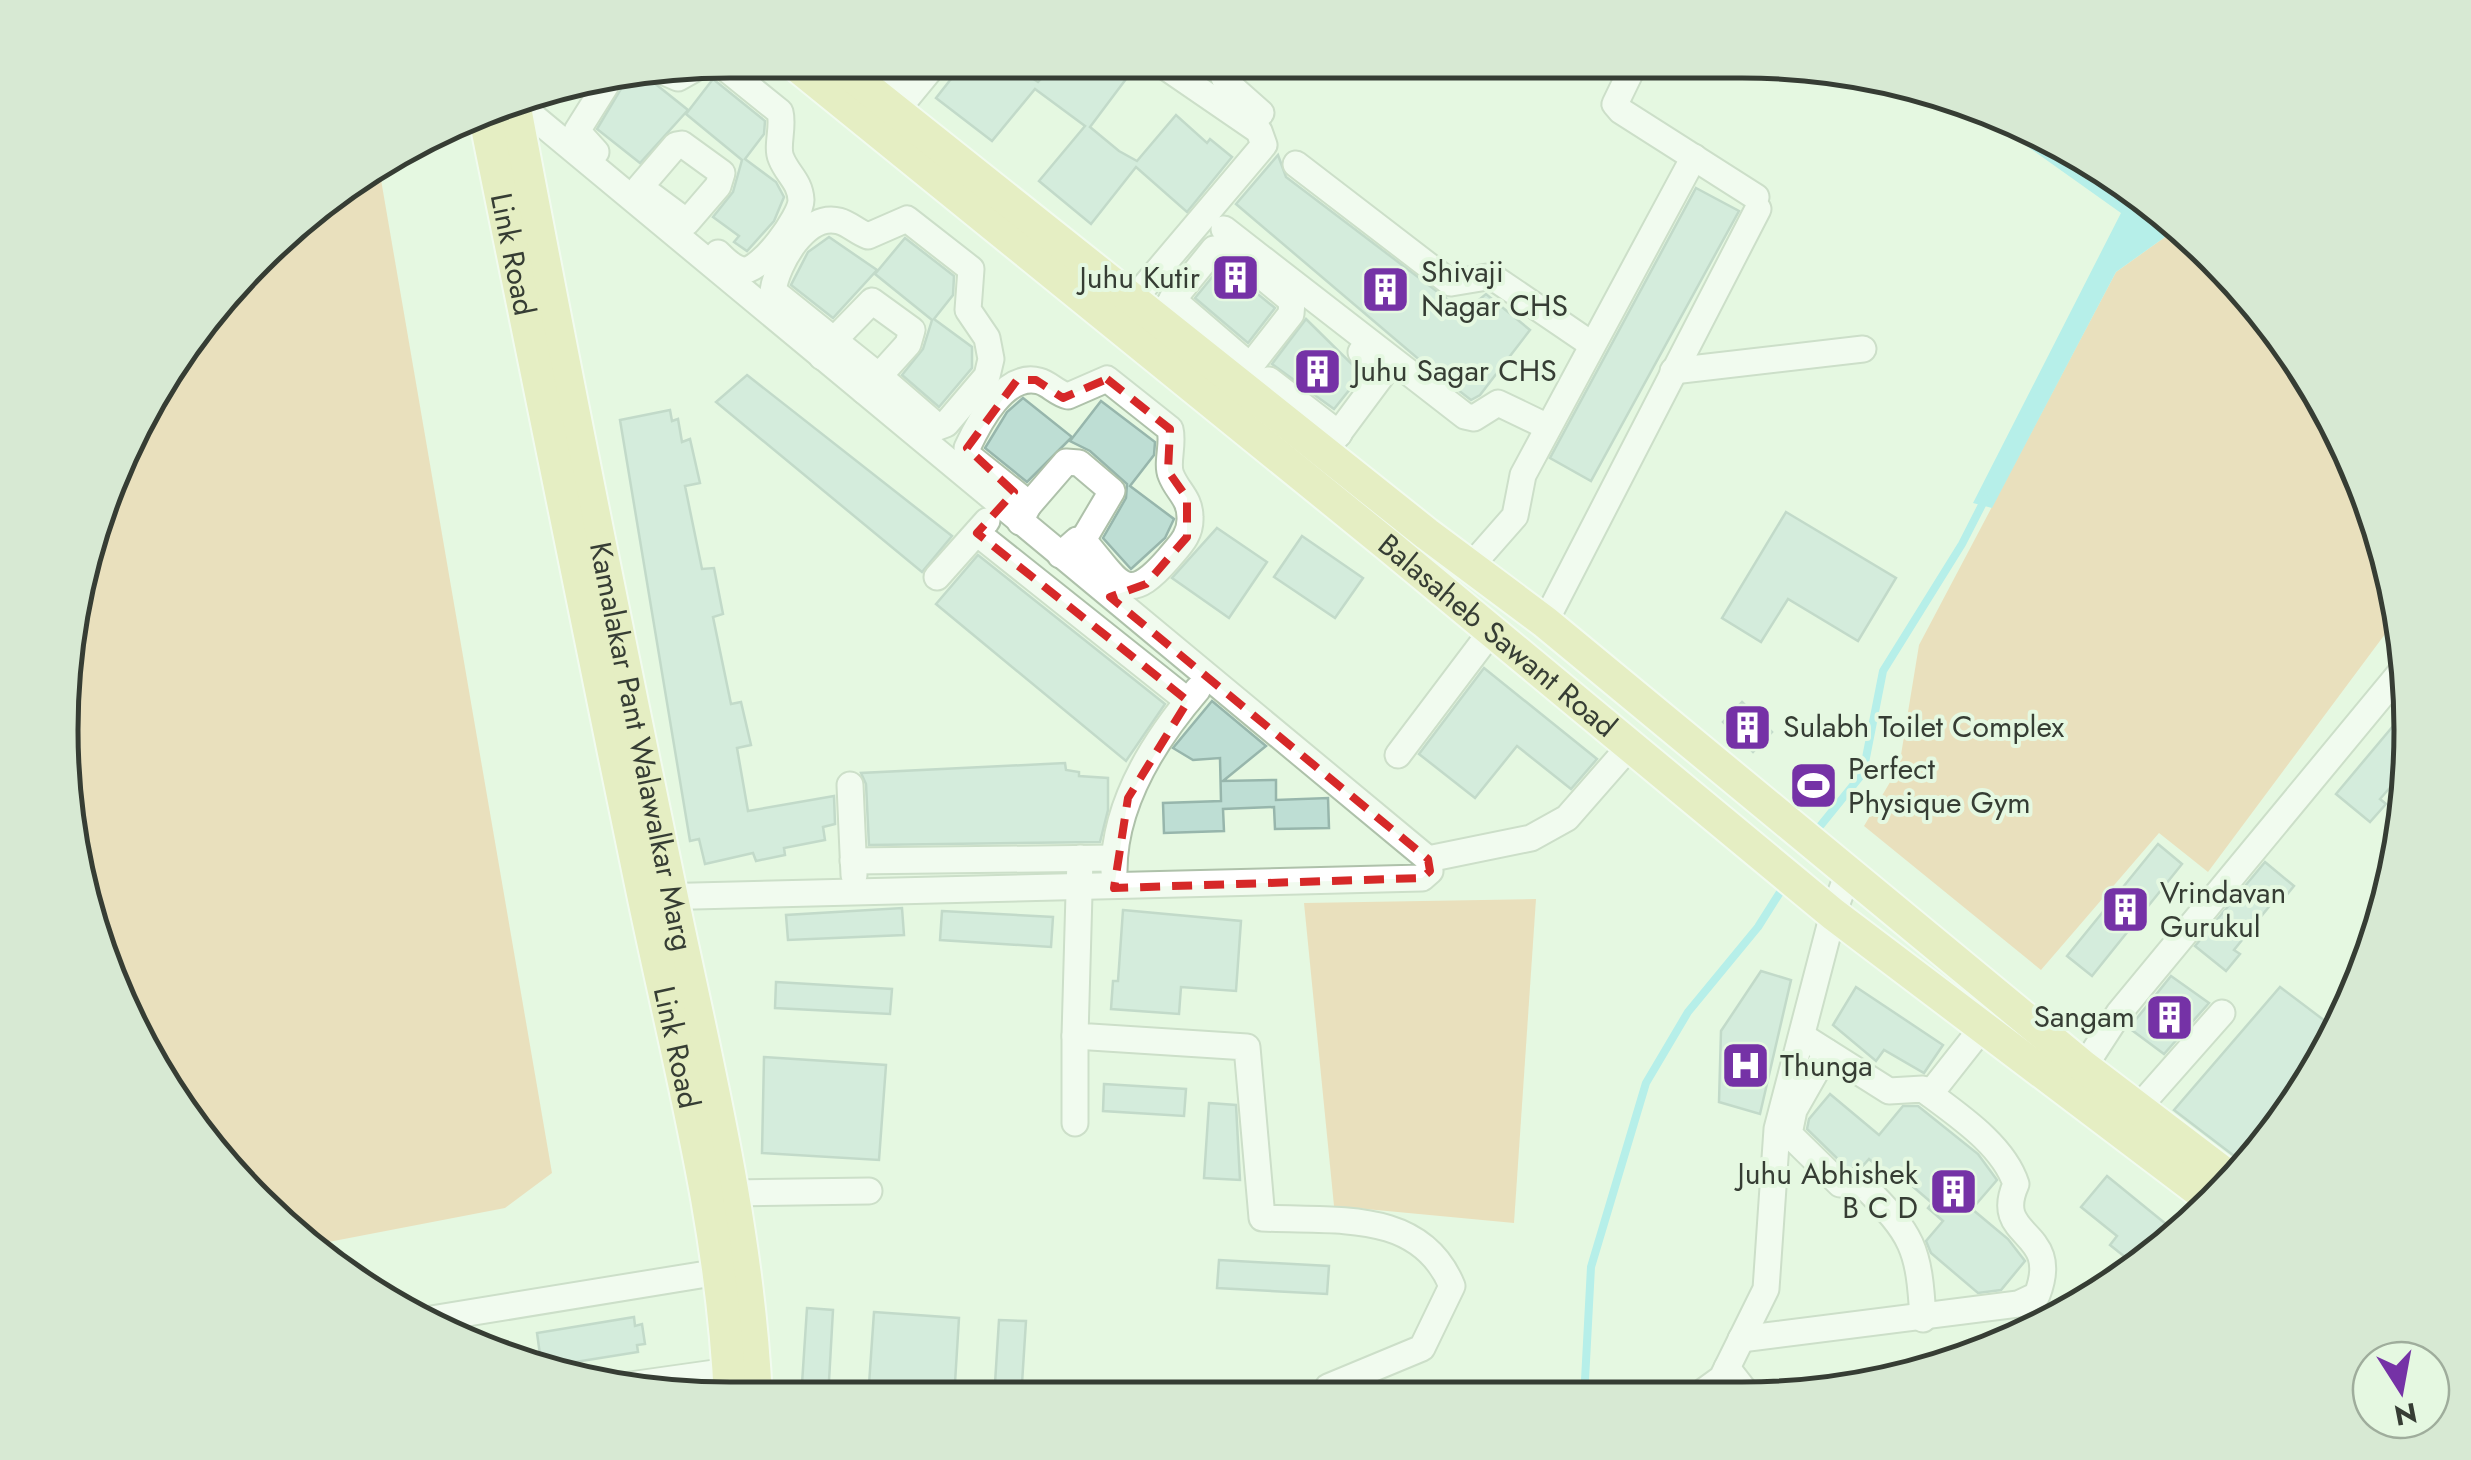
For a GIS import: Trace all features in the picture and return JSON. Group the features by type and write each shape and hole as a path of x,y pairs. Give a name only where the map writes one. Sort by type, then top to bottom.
{"main road":[{"name":"Balasaheb Sawant Road","path":"822,78 899,122 1252,376 1470,566 1545,622 2084,1067 2221,1171"},
{"name":"Balasaheb Sawant Road","path":"851,78 1490,632 1832,914 2201,1192"},
{"name":"Kamalakar Pant Walawalkar Marg","path":"515,114 658,897 718,1104 732,1193 732,1269 753,1382"},
{"name":"Link Road","path":"487,124 658,897 692,1109 732,1269 730,1382"}],"street":[{"path":"681,228 731,265 746,270 756,267 797,220 801,202 797,180 778,153 782,138 780,112 738,78"},
{"path":"899,122 908,78"},
{"path":"899,122 927,78"},
{"path":"1154,306 1264,146 1259,131 1183,78"},
{"path":"1224,78 1261,113"},
{"path":"1545,622 1757,203 1615,104 1628,78"},
{"path":"604,90 577,131 579,139 636,192"},
{"path":"528,110 872,384 1060,555 1428,859 1430,870 1422,878 658,897"},
{"path":"636,192 676,145 688,146 722,173 718,186 681,228"},
{"path":"1470,566 1515,516 1523,475 1694,157"},
{"path":"1296,164 1452,284 1488,277 1497,280 1591,344"},
{"path":"828,348 772,291 782,267 806,228 818,220 836,220 868,236 907,218 970,269 968,310 987,338 991,359 988,376 946,424 938,427 872,384"},
{"path":"1224,229 1464,416 1474,418 1498,403 1548,426"},
{"path":"1154,306 1214,249 1222,246 1292,301 1291,314 1252,376"},
{"path":"828,348 866,302 879,303 912,330 908,344 872,384"},
{"path":"1314,315 1382,368 1378,385 1332,444"},
{"path":"1674,371 1863,349"},
{"path":"1016,511 970,456 970,440 1006,388 1017,380 1036,380 1068,396 1107,379 1170,429 1168,470 1187,498 1190,519 1187,537 1146,584 1136,588 1121,583 1083,540 1077,540 1060,555"},
{"path":"937,576 977,533 1016,511 1066,462 1078,464 1112,490 1083,540"},
{"path":"977,533 1188,701"},
{"path":"1398,754 1490,632"},
{"path":"1137,660 1157,635"},
{"path":"1114,888 1114,858 1128,798 1163,732 1208,678"},
{"path":"2084,1067 2119,1013 2392,682"},
{"path":"1428,859 1531,838 1567,818 1630,746"},
{"path":"850,785 854,893"},
{"path":"1075,1123 1080,858"},
{"path":"853,860 1114,858"},
{"path":"1716,1382 1722,1378 1766,1289 1783,1132 1832,914 1848,874"},
{"path":"2138,1108 2222,1014"},
{"path":"1930,1094 1982,1028"},
{"path":"1076,1036 1247,1047 1262,1218 1390,1226 1419,1239 1442,1262 1452,1286 1422,1348 1340,1382"},
{"path":"1741,1339 2018,1304 2036,1295 2047,1269 2043,1255 2012,1215 2009,1200 2016,1184 2009,1164 1922,1089 1889,1091 1802,1036"},
{"path":"1783,1132 1827,1052"},
{"path":"1783,1132 1840,1184 1863,1185 1905,1226 1921,1280 1923,1319"},
{"path":"732,1193 869,1191"},
{"path":"445,1317 732,1269"},
{"path":"1727,1368 1738,1382"}],"highlighted area":[{"path":"1107,379 1170,429 1168,471 1187,498 1187,537 1146,584 1110,597 1428,859 1430,871 1422,878 1114,888 1128,798 1188,701 977,533 1014,492 967,448 1017,380 1036,380 1063,398"}],"shaded area":[{"path":"381,179 552,1173 505,1208 326,1242 300,1221 212,1127 187,1093 145,1019 112,940 83,815 78,730 83,645 112,520 145,441 187,367 239,300 300,239"},
{"path":"2167,236 2232,300 2259,333 2306,404 2344,480 2371,561 2386,633 2208,872 2159,833 2041,970 1864,826 1899,767 1919,645 2116,272"},
{"path":"1536,899 1514,1223 1334,1206 1304,903"}],"water":[{"path":"2017,139 2104,187 2167,236 2116,272 1992,508 1973,503 2121,213"}],"building":[{"path":"952,78 1032,78 1038,82 1042,78 1127,78 1090,127 1119,151 1137,161 1176,115 1207,143 1210,139 1232,157 1187,212 1136,167 1091,224 1039,181 1085,126 1035,89 992,141 936,98"},
{"path":"713,79 765,121 764,134 745,159 776,182 784,197 774,221 747,251 734,242 739,236 713,217 733,192 742,160 686,114"},
{"path":"653,82 688,110 640,163 597,129 622,87"},
{"path":"1278,155 1286,177 1464,312 1486,294 1530,330 1480,395 1471,400 1422,362 1236,204"},
{"path":"1696,188 1739,211 1591,481 1550,458"},
{"path":"829,237 877,270 833,318 791,285 808,252"},
{"path":"905,238 954,276 953,295 934,319 972,347 972,368 939,407 902,375 923,349 932,320 875,274"},
{"name":"Juhu Kutir","path":"1222,265 1275,308 1248,343 1195,298"},
{"name":"Juhu Sagar CHS","path":"1306,319 1362,374 1334,409 1272,364"},
{"path":"747,375 952,536 922,572 716,402"},
{"path":"1023,398 1072,437 1027,482 985,448 1007,412"},
{"path":"1101,401 1155,442 1154,455 1130,486 1174,519 1165,538 1131,569 1103,538 1126,498 1127,484 1090,451 1070,441"},
{"path":"670,410 672,421 678,419 682,442 690,439 700,483 685,486 702,569 714,568 723,614 713,617 731,704 741,702 751,745 737,748 748,811 834,796 835,824 823,827 825,840 784,848 785,855 756,861 753,853 705,864 699,839 690,841 620,420"},
{"path":"1786,512 1896,578 1858,641 1788,599 1761,642 1722,618"},
{"path":"1217,528 1267,562 1229,618 1172,578"},
{"path":"1302,536 1363,578 1335,618 1274,577"},
{"path":"978,555 1165,704 1126,761 936,604"},
{"path":"1484,668 1597,759 1571,789 1517,746 1475,798 1419,754"},
{"path":"1212,701 1266,746 1223,781 1276,780 1276,800 1328,798 1329,828 1275,829 1274,807 1223,809 1224,831 1164,833 1163,803 1221,801 1220,758 1193,760 1173,748"},
{"name":"Sulabh Toilet Complex","path":"1742,702 1772,732 1753,752 1723,722"},
{"path":"2394,725 2391,787 2380,799 2386,804 2370,822 2336,794"},
{"path":"1065,763 1066,770 1079,772 1079,776 1108,778 1108,810 1100,842 869,845 866,784 861,773"},
{"name":"Vrindavan Gurukul","path":"2158,844 2182,864 2092,976 2067,956"},
{"path":"2265,862 2294,886 2281,902 2276,898 2234,950 2240,954 2226,971 2195,946"},
{"path":"902,908 904,935 788,940 786,915"},
{"path":"1123,910 1241,921 1236,991 1181,987 1179,1014 1111,1009 1113,981 1118,981"},
{"path":"942,911 1053,917 1051,947 940,940"},
{"name":"Thunga","path":"1761,971 1791,980 1760,1114 1719,1102 1721,1031"},
{"name":"Sangam","path":"2171,976 2209,1003 2164,1054 2129,1028"},
{"path":"776,982 892,989 890,1014 775,1008"},
{"path":"1856,987 1943,1045 1924,1073 1884,1050 1876,1061 1833,1025"},
{"path":"2280,987 2325,1021 2284,1093 2235,1156 2174,1110"},
{"path":"764,1057 886,1065 879,1160 762,1153"},
{"path":"1104,1084 1186,1089 1184,1116 1103,1111"},
{"name":"Juhu Abhishek B C D","path":"1830,1094 1879,1135 1903,1106 1918,1106 1978,1154 1997,1180 1972,1209 2008,1239 2025,1261 2001,1290 1978,1293 1931,1253 1926,1241 1943,1221 1928,1208 1932,1203 1897,1173 1892,1179 1869,1159 1860,1169 1847,1168 1807,1129 1809,1119"},
{"path":"1209,1103 1236,1105 1240,1180 1204,1178"},
{"path":"2107,1176 2167,1225 2125,1257 2110,1245 2117,1236 2081,1207"},
{"path":"1219,1260 1329,1266 1327,1294 1217,1288"},
{"path":"807,1308 833,1310 829,1382 802,1382"},
{"path":"874,1312 959,1318 955,1382 869,1382"},
{"path":"634,1317 635,1326 642,1324 645,1344 637,1345 638,1352 572,1363 540,1354 537,1333"},
{"path":"999,1320 1026,1321 1022,1382 995,1382"}],"waterway":[{"path":"1821,825 1863,773 1883,671 1962,544 1985,499"},
{"path":"1585,1382 1591,1267 1646,1083 1688,1012 1758,927 1784,886"}],"place":[{"name":"Juhu Kutir","path":"1235,278"},
{"name":"Shivaji Nagar CHS","path":"1386,289"},
{"name":"Juhu Sagar CHS","path":"1318,371"},
{"name":"Sulabh Toilet Complex","path":"1748,727"},
{"name":"Perfect Physique Gym","path":"1813,786"},
{"name":"Vrindavan Gurukul","path":"2125,910"},
{"name":"Sangam","path":"2170,1017"},
{"name":"Thunga","path":"1745,1066"},
{"name":"Juhu Abhishek B C D","path":"1953,1191"}]}
